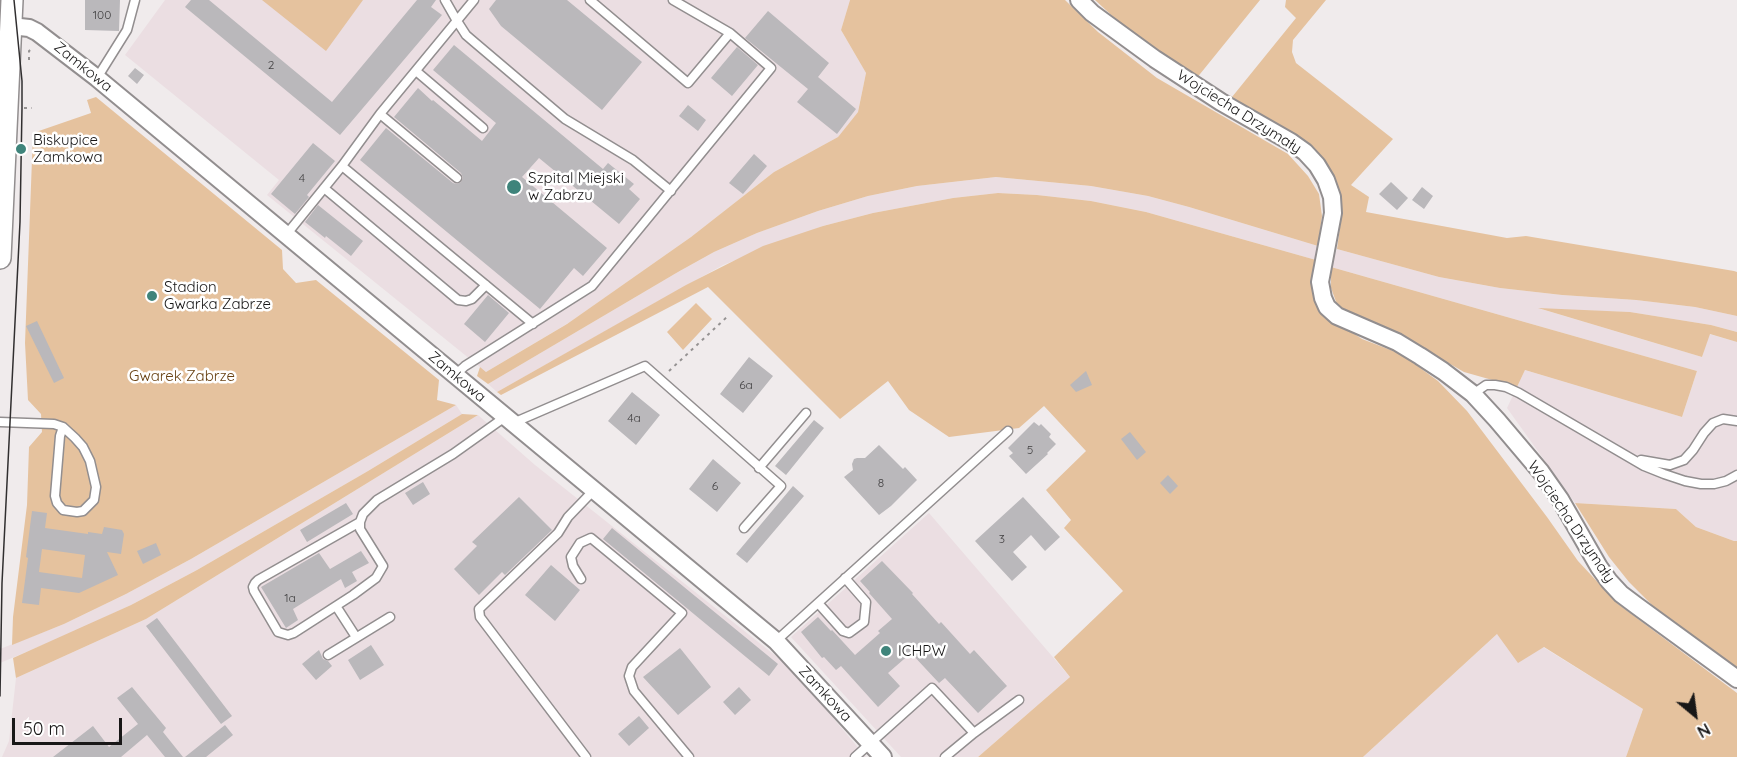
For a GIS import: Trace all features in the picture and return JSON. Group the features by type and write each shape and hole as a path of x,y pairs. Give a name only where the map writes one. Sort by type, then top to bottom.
{"street":[{"path":"0,258 12,0"},
{"name":"Wojciecha Drzymały","path":"1079,0 1092,13 1155,59 1305,152 1317,165 1332,197 1333,213 1320,282 1327,307 1337,316 1397,342 1443,371 1473,394 1541,472 1560,499 1599,567 1615,588 1654,620 1737,680"},
{"name":"Zamkowa","path":"11,26 29,28 37,32 97,78 776,641 883,757"}],"lane":[{"path":"97,78 127,30 135,0"},
{"path":"445,0 466,35 473,41 566,119 633,160 672,191"},
{"path":"286,235 342,166 380,114 474,0"},
{"path":"590,0 688,83 730,33"},
{"path":"455,375 465,366 592,286 771,68 730,33 673,0"},
{"path":"416,71 483,128"},
{"path":"380,114 457,178"},
{"path":"342,166 533,324"},
{"path":"324,188 458,300 472,299 486,285"},
{"path":"360,522 258,580 253,587 278,632 294,633 376,578 383,566 360,529 360,522 363,514 377,500 492,428 645,366 781,486 744,528"},
{"path":"1473,394 1486,385 1506,387 1626,456 1664,474 1701,484 1726,481 1737,475"},
{"path":"759,468 806,413"},
{"path":"1626,456 1670,465 1684,459 1713,423 1723,419 1737,421"},
{"path":"0,422 54,424 63,427 83,447 94,473 96,487 94,500 83,511 63,510 59,507 55,496 60,436 63,427"},
{"path":"776,641 1008,431"},
{"path":"586,757 480,617 479,609 558,533 568,517 594,490"},
{"path":"581,579 573,566 571,557 580,543 591,538 682,614 632,667 629,676 634,691 689,757"},
{"path":"818,603 843,631 849,633 864,622 866,602 845,578"},
{"path":"336,606 356,638"},
{"path":"328,655 390,617"},
{"path":"855,757 932,688 974,733"},
{"path":"945,757 1019,700"}],"path":[{"path":"660,379 728,316"}],"shaded area":[{"name":"Szpital Miejski w Zabrzu","path":"165,0 850,0 841,30 866,73 858,112 838,137 774,172 691,237 570,322 486,372 267,195 279,180 125,55"},
{"path":"996,177 1091,186 1148,196 1318,246 1316,260 1146,212 1091,201 998,193 953,198 873,213 823,226 723,265 497,392 488,384 678,272 714,252 757,233 868,196 917,186"},
{"path":"1337,249 1439,277 1500,288 1636,300 1695,307 1737,316 1737,332 1711,325 1630,312 1541,309 1702,357 1709,334 1737,342 1737,541 1696,527 1676,509 1575,503 1507,408 1525,370 1682,417 1697,371 1331,267"},
{"path":"456,405 462,414 197,570 131,605 0,663 0,649 64,624 126,594 191,559"},
{"path":"478,415 535,465 791,668 866,757 2,757 9,741 16,678 146,619"},
{"path":"929,513 1070,677 978,757 901,757 791,637"},
{"path":"1497,634 1543,647 1643,709 1626,757 1363,757"}],"green space":[{"path":"262,0 363,0 326,51"},
{"path":"850,0 1065,0 1098,32 1157,78 1288,154 1308,176 1319,194 1322,216 1318,246 1148,196 1091,186 996,177 917,186 868,196 757,233 714,252 678,272 488,384 477,376 480,367 486,372 567,324 691,237 774,172 838,137 858,112 866,73 841,30"},
{"path":"1095,0 1260,0 1196,79 1120,23"},
{"path":"1286,0 1326,0 1293,40 1292,52 1296,63 1393,139 1351,185 1369,197 1366,212 1507,238 1526,236 1734,271 1737,272 1737,316 1695,307 1636,300 1500,288 1439,277 1337,249 1342,213 1333,177 1315,150 1232,97 1296,18 1285,7"},
{"name":"Gwarek Zabrze","path":"96,97 282,250 283,269 296,283 316,280 439,380 437,400 456,405 191,559 64,624 12,645 13,617 27,505 29,447 42,432 41,414 28,400 25,343 33,133 91,113 87,100"},
{"path":"998,193 1091,201 1146,212 1316,260 1314,298 1323,313 1362,339 1401,354 1438,381 1467,411 1578,561 1618,604 1737,693 1737,757 1626,757 1643,709 1544,647 1518,663 1497,634 1363,757 978,757 1070,677 1054,657 1123,591 1064,528 1071,520 1046,490 1086,451 1044,406 1019,428 949,437 909,410 888,381 840,419 708,287 501,395 497,392 686,285 763,246 823,226 873,213 953,198"},
{"path":"1331,267 1697,371 1682,417 1525,370 1517,387 1464,372 1398,334 1338,307 1331,288"},
{"path":"696,303 712,319 683,350 667,332"},
{"path":"1538,308 1630,312 1711,325 1737,332 1737,342 1710,334 1702,357"},
{"path":"462,414 478,415 146,619 16,678 13,658 131,605 197,570"},
{"path":"1575,503 1676,509 1696,527 1737,541 1737,668 1658,611 1629,582 1609,557"}],"building":[{"path":"85,0 120,0 119,31 85,30"},
{"path":"191,0 209,0 332,102 417,0 436,0 431,7 442,15 340,135 185,7"},
{"path":"496,0 567,0 642,62 602,110 501,26 489,9"},
{"path":"768,11 829,63 818,77 856,109 837,134 797,102 808,89 745,38"},
{"path":"454,45 603,169 608,163 634,184 629,189 640,199 619,224 539,158 522,177 607,248 583,276 574,268 540,309 360,160 386,128 453,183 461,182 463,178 461,173 394,117 418,88 482,141 496,123 433,70"},
{"path":"737,47 758,65 732,96 711,78"},
{"path":"135,68 144,75 137,84 128,76"},
{"path":"688,105 706,120 698,131 679,116"},
{"path":"313,143 335,161 307,195 309,197 295,214 271,194"},
{"path":"754,154 767,166 743,194 729,183"},
{"path":"1391,182 1408,198 1397,210 1379,194"},
{"path":"1422,187 1433,196 1424,209 1412,200"},
{"path":"318,205 363,241 351,256 305,222"},
{"path":"488,295 509,313 485,342 464,324"},
{"path":"37,321 64,378 54,383 26,326"},
{"path":"749,357 773,376 743,413 720,394"},
{"path":"1086,371 1092,385 1076,392 1070,385"},
{"path":"632,392 660,415 636,445 608,421"},
{"path":"814,420 824,428 786,475 775,466"},
{"path":"1034,422 1039,426 1041,424 1051,434 1049,437 1056,444 1026,474 1009,456 1013,453 1008,448"},
{"path":"1130,432 1146,452 1137,460 1121,439"},
{"path":"879,445 917,480 879,515 844,477 853,470 854,459 865,458"},
{"path":"713,459 741,483 717,512 689,489"},
{"path":"1168,475 1178,486 1170,494 1160,483"},
{"path":"423,482 430,494 413,505 405,493"},
{"path":"793,486 804,496 747,563 736,554"},
{"path":"519,497 552,530 505,575 502,572 479,595 454,569 477,546 472,542"},
{"path":"1023,497 1060,537 1045,551 1031,535 1013,552 1027,567 1012,581 975,541"},
{"path":"346,503 353,514 307,542 300,530"},
{"path":"32,511 47,513 45,528 102,534 104,527 122,530 124,534 121,554 107,552 118,575 79,593 41,588 39,605 22,603 28,558 26,557","holes":["42,549 85,555 82,578 39,572"]},
{"path":"612,528 778,664 769,676 603,539"},
{"path":"156,543 161,555 143,564 137,551"},
{"path":"361,551 369,563 352,572 357,581 345,588 341,579 293,609 298,620 286,628 261,587 319,553 330,569"},
{"path":"882,561 939,624 941,622 970,654 974,650 1007,686 978,713 945,678 939,683 911,653 888,673 900,686 878,707 841,666 836,670 824,657 822,658 801,632 818,617 855,655 892,619 860,581"},
{"path":"551,565 580,590 555,621 525,595"},
{"path":"157,618 232,716 221,724 146,626"},
{"path":"371,645 384,665 360,680 348,660"},
{"path":"680,648 711,687 678,715 643,677"},
{"path":"319,650 323,659 332,666 316,680 302,664"},
{"path":"132,687 166,728 163,732 183,757 165,757 147,735 121,757 53,757 93,726 109,747 138,724 117,698"},
{"path":"739,687 751,700 735,715 723,702"},
{"path":"639,716 649,728 629,746 618,734"},
{"path":"225,725 233,735 206,757 185,757"}],"tram line":[{"path":"0,696 2,583 20,222 22,81 14,0"}],"place":[{"name":"Biskupice Zamkowa","path":"21,149"},
{"name":"Szpital Miejski w Zabrzu","path":"514,187"},
{"name":"Stadion Gwarka Zabrze","path":"152,296"},
{"name":"ICHPW","path":"886,651"}]}
